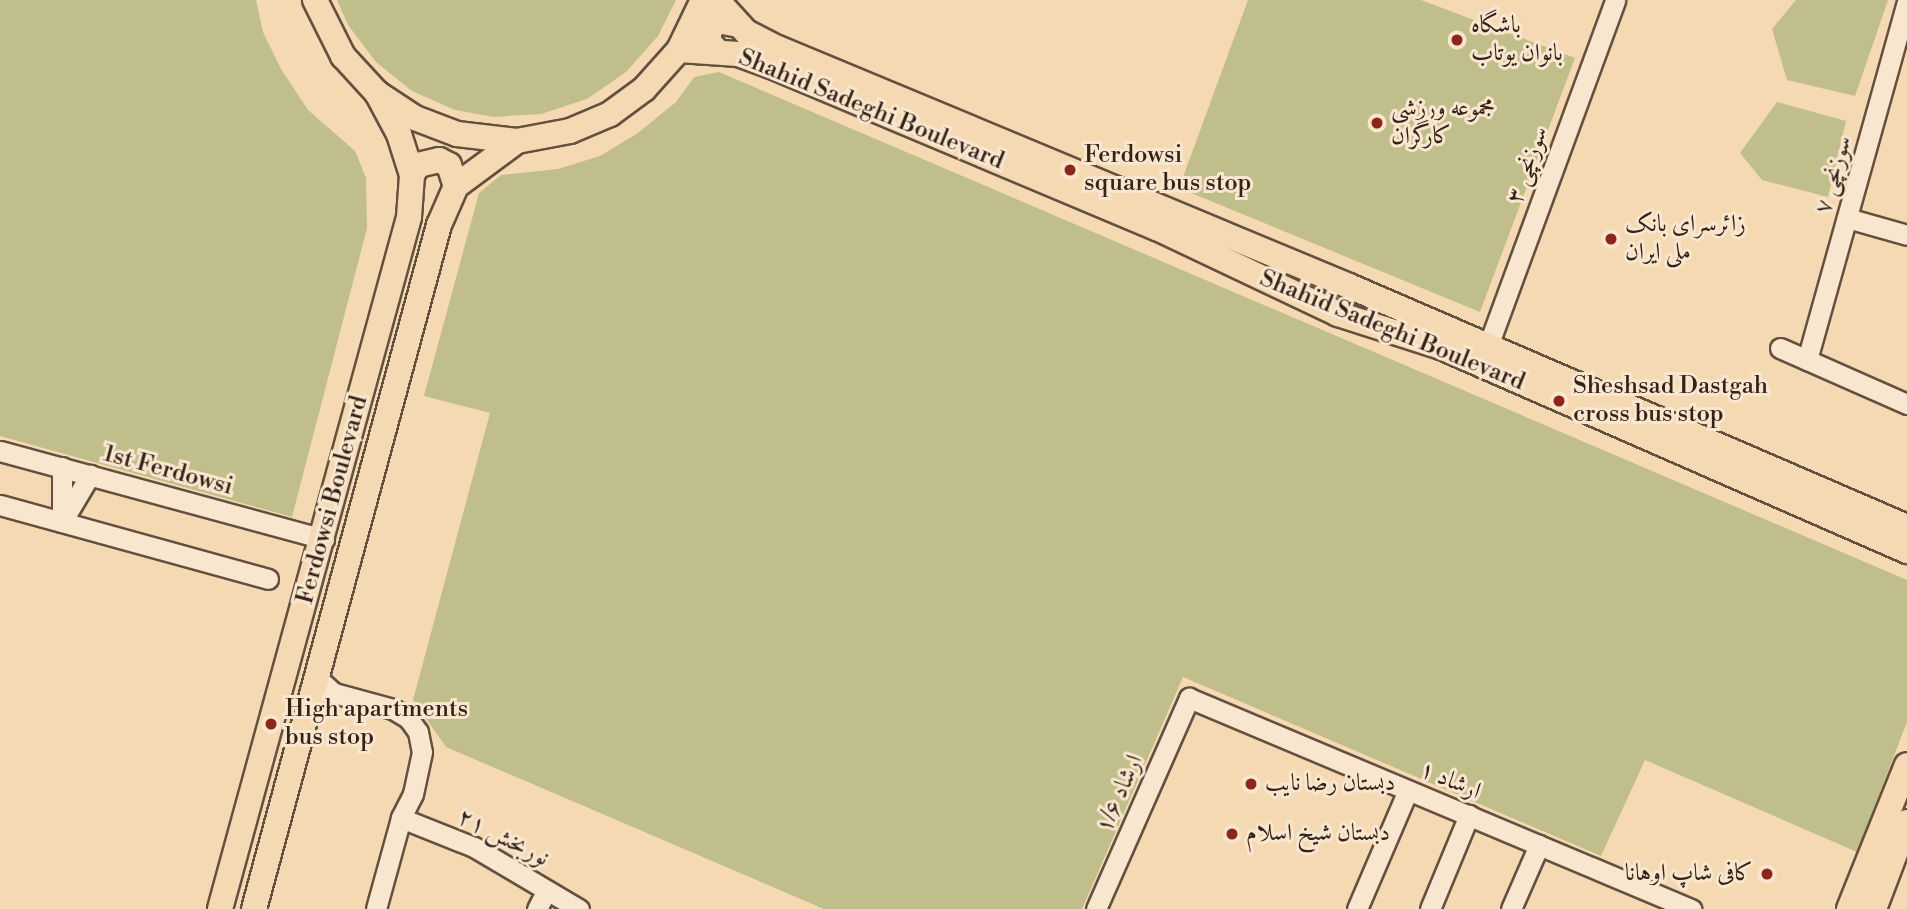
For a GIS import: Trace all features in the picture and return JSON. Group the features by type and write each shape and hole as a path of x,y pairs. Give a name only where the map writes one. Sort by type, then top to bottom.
{"main road":[{"path":"315,0 343,56 377,93 415,118 457,134 517,141 570,131 610,114 644,89 678,50 702,0"},
{"name":"Shahid Sadeghi Boulevard","path":"717,0 739,25 778,48 1349,286 1907,527"},
{"path":"718,52 709,42 709,31 717,21 739,25"},
{"name":"Shahid Sadeghi Boulevard","path":"678,50 718,52 771,66 1157,228 1338,314 1441,347 1907,551"},
{"name":"Ferdowsi Boulevard","path":"220,909 324,539 409,217 412,175 399,134 377,93"},
{"path":"412,175 428,160 439,160 449,165 456,186 517,141"},
{"name":"Ferdowsi Boulevard","path":"254,909 307,703 439,225 456,186"},
{"path":"1338,314 1349,286"},
{"path":"1849,909 1907,765"},
{"path":"1874,909 1907,822"}],"street":[{"name":"سوزنچی ۳","path":"1488,346 1615,0"},
{"name":"سوزنچی ۷","path":"1807,360 1907,3"},
{"path":"1847,218 1907,235"},
{"path":"1780,348 1907,404"},
{"name":"1st Ferdowsi","path":"0,451 324,539"},
{"path":"62,467 62,522"},
{"path":"62,522 90,475"},
{"path":"0,505 268,579"},
{"path":"315,676 334,693 393,709 408,718 418,732 422,752 413,794 401,818"},
{"name":"ارشاد ۱","path":"1189,698 1691,909"},
{"name":"ارشاد ۱/۶","path":"1096,909 1189,698"},
{"path":"307,703 331,705 400,727 410,752 401,818 376,909"},
{"path":"1357,909 1408,790"},
{"path":"1430,909 1469,816"},
{"name":"نوربخش ۲۱","path":"401,818 486,854 579,909"},
{"path":"1511,909 1539,845"}],"shaded area":[{"path":"0,0 256,0 263,32 281,69 308,110 355,151 366,178 367,228 292,517 0,436"},
{"path":"337,0 676,0 658,36 626,72 587,99 541,114 494,117 455,110 412,91 376,62 348,25"},
{"name":"مجموعه ورزشی کارگران","path":"1248,0 1421,0 1575,58 1480,312 1179,188"},
{"path":"1796,0 1888,0 1855,96 1787,80 1772,29"},
{"path":"719,72 1907,580 1907,722 1857,852 1645,760 1601,856 1183,677 1082,909 824,909 446,747 413,700 490,413 424,396 479,193 501,175 558,169 600,156 638,133 676,102 694,77"},
{"path":"1777,102 1846,121 1828,197 1762,180 1740,153"}],"place":[{"name":"باشگاه بانوان یوتاب","path":"1457,40"},
{"name":"مجموعه ورزشی کارگران","path":"1377,123"},
{"name":"Ferdowsi square bus stop","path":"1070,170"},
{"name":"زائرسرای بانک ملی ایران","path":"1611,239"},
{"name":"Sheshsad Dastgah cross bus stop","path":"1559,401"},
{"name":"High apartments bus stop","path":"271,724"},
{"name":"دبستان رضا نایب","path":"1251,784"},
{"name":"دبستان شیخ اسلام","path":"1232,834"},
{"name":"کافی شاپ اوهانا","path":"1767,874"}]}
